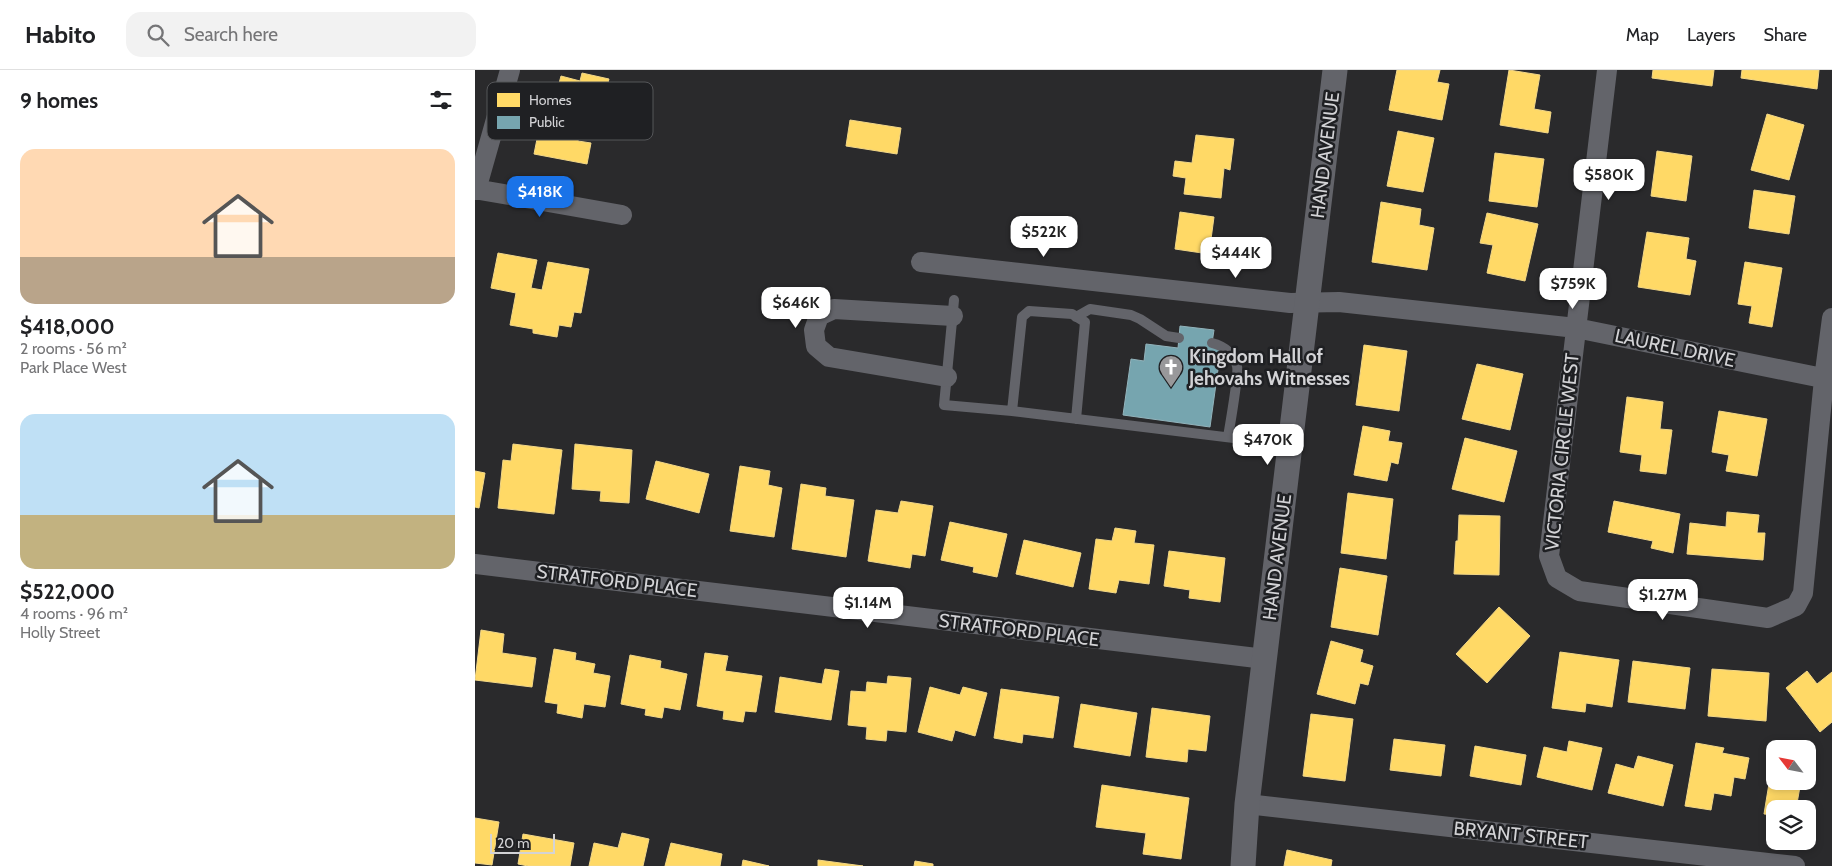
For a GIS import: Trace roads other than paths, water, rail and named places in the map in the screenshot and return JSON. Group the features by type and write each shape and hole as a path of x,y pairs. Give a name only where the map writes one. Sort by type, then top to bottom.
{"street":[{"name":"HAND AVENUE","path":"1243,866 1247,804 1335,70"},
{"name":"VICTORIA CIRCLE WEST","path":"1607,70 1549,556 1557,578 1579,592 1768,618 1796,606 1803,593 1828,379 1832,318"},
{"path":"490,140 475,190 622,215"},
{"name":"LAUREL DRIVE","path":"921,262 1290,303 1308,301 1339,302 1576,328 1828,379"},
{"path":"947,377 829,358 816,346 814,330 819,316 834,309 954,308"},
{"name":"STRATFORD PLACE","path":"475,564 1265,659"},
{"name":"BRYANT STREET","path":"1247,804 1795,866"}],"lane":[{"path":"954,308 944,405 1012,411 1291,445"},
{"path":"1076,316 1090,309 1131,315 1166,336 1179,338"},
{"path":"1012,411 1022,317 1029,311 1072,314 1085,322 1076,419"},
{"path":"1212,343 1221,345 1232,355 1238,368 1228,437"}],"place":[{"name":"Kingdom Hall of Jehovahs Witnesses","path":"1171,388"}]}
